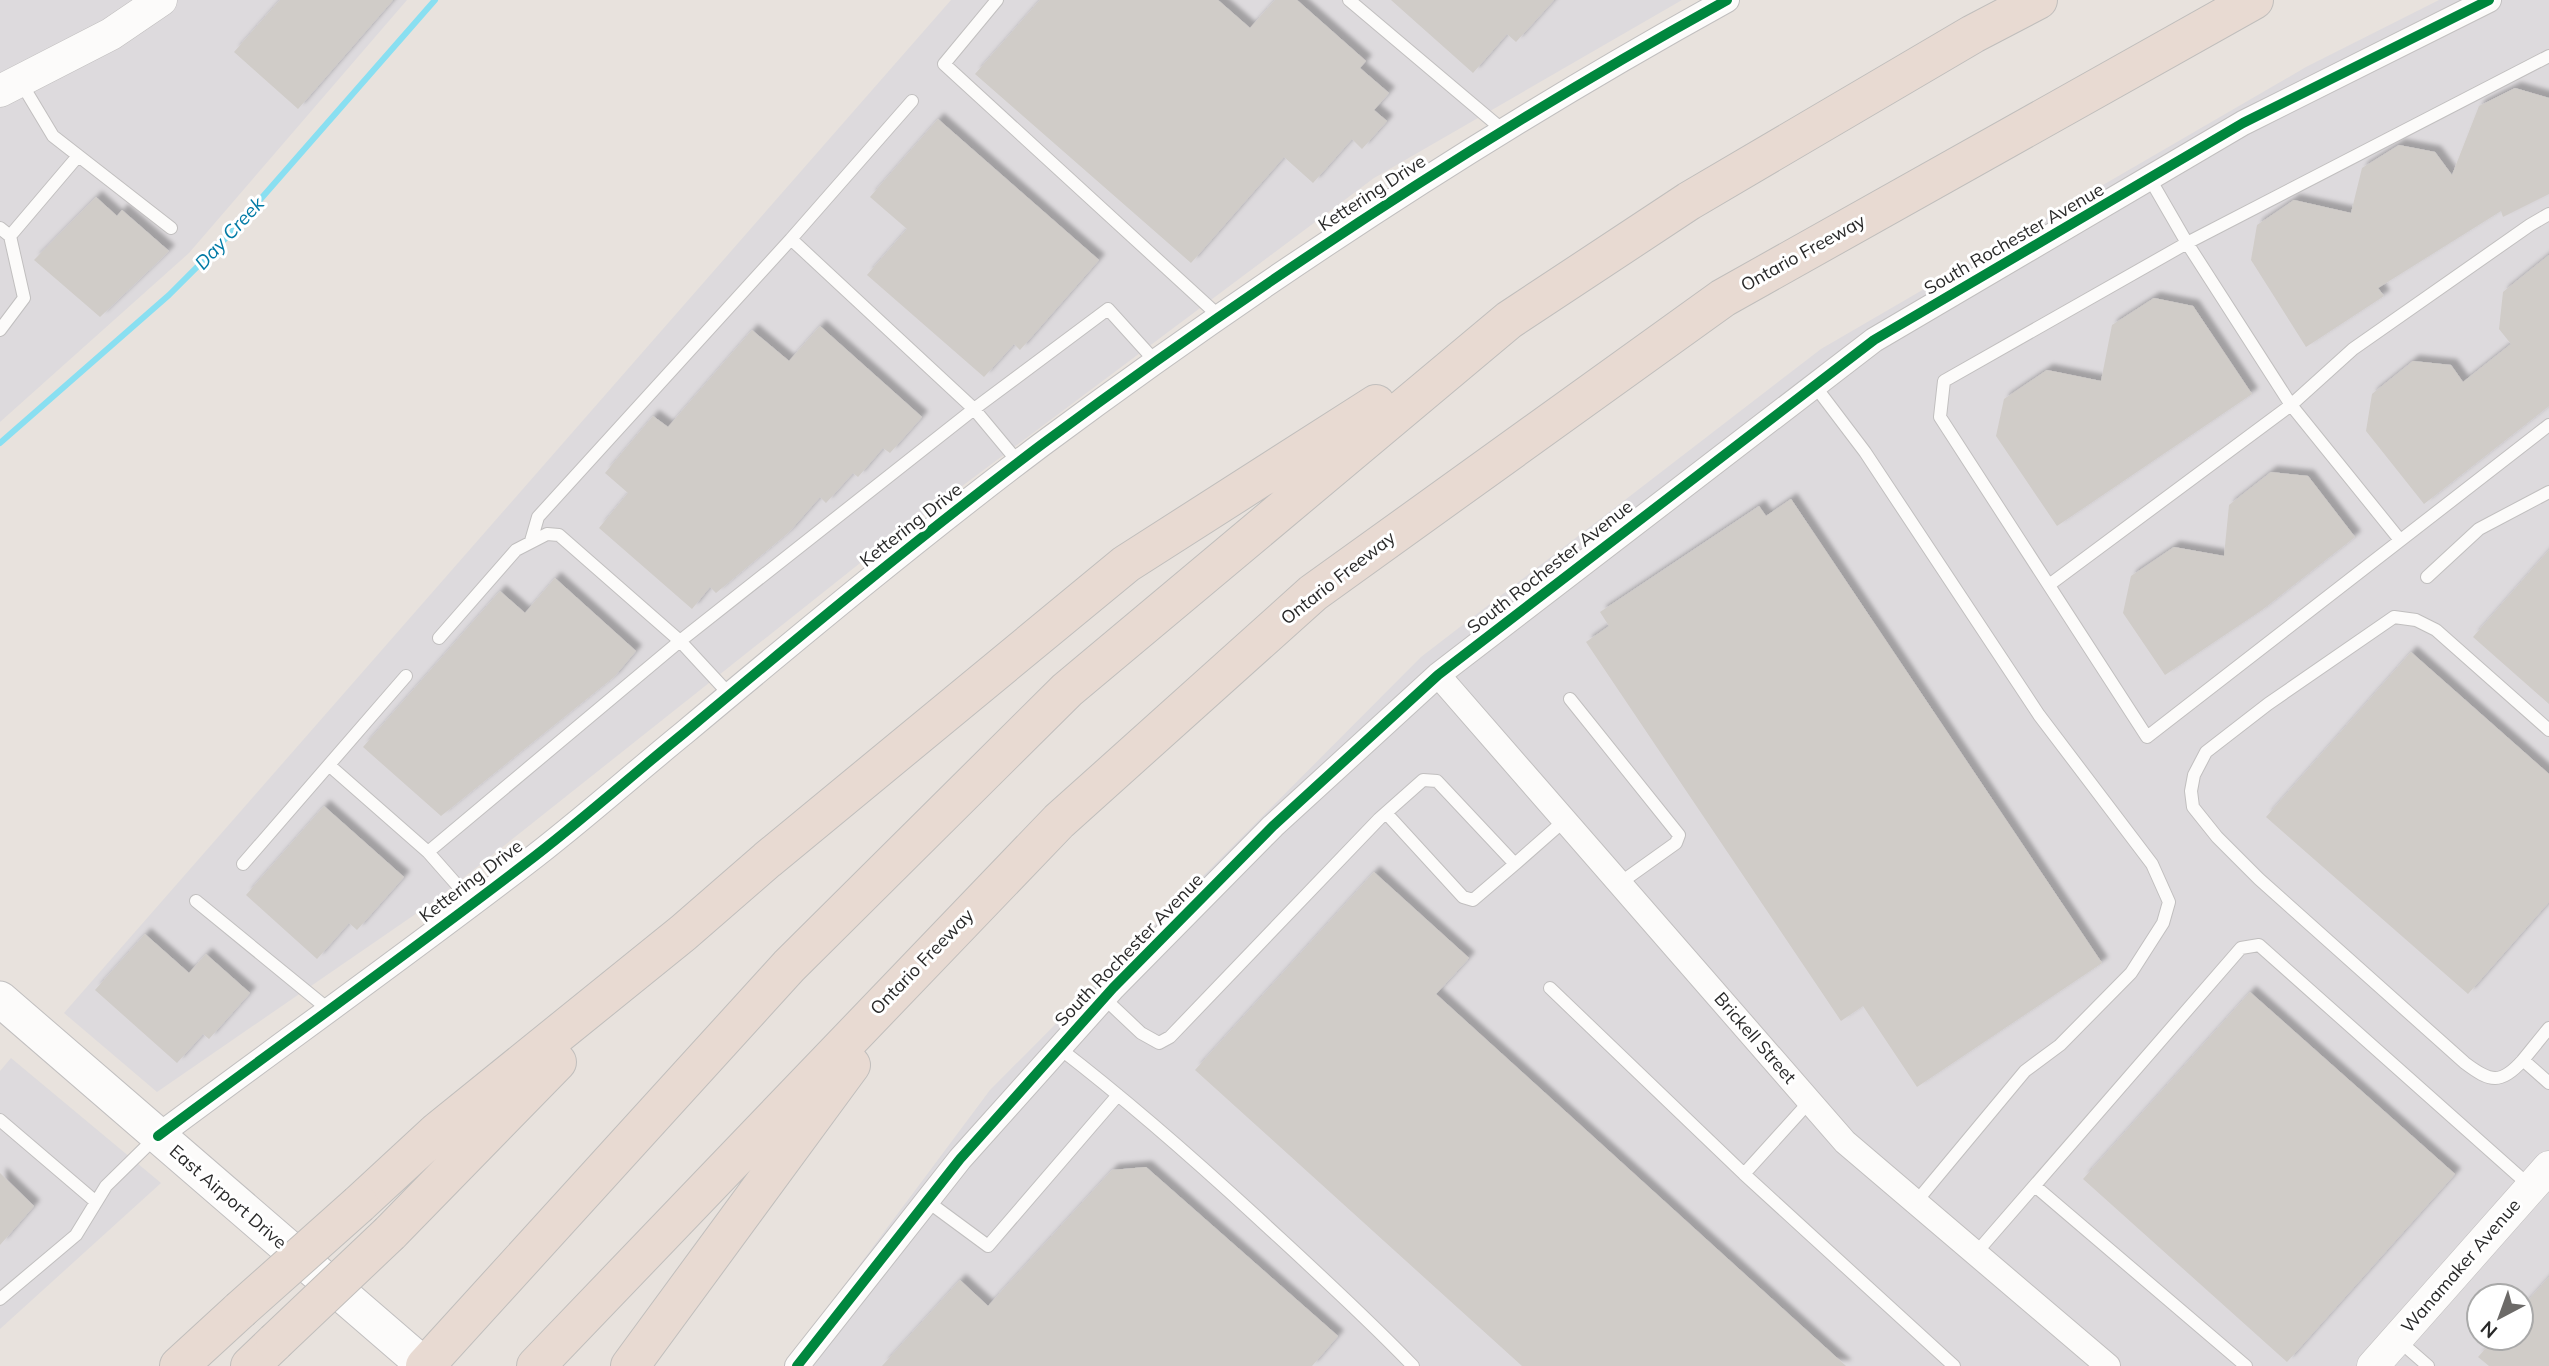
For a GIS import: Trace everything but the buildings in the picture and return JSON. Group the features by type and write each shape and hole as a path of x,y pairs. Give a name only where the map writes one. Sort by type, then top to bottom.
{"highway":[{"path":"179,1366 438,1131 683,933 767,860 1126,564 1509,320 1689,201 1973,34 2038,0"},
{"name":"Ontario Freeway","path":"545,1355 1059,821 1313,593 1712,306 2254,0"},
{"path":"425,1366 789,966 1067,690 1509,320"},
{"path":"263,1354 390,1233 683,933"},
{"path":"630,1366 943,939"}],"main road":[{"name":"East Airport Drive","path":"0,999 425,1366"}],"street":[{"path":"10,86 111,34 161,0"},
{"name":"Kettering Drive","path":"158,1136 527,862 852,593 1019,463 1156,362 1353,225 1611,65 1727,0"},
{"name":"South Rochester Avenue","path":"797,1366 960,1159 1104,998 1273,826 1438,675 1874,340 2243,122 2489,0"},
{"name":"Brickell Street","path":"1438,675 1845,1142 1976,1253 2094,1362"},
{"name":"Wanamaker Avenue","path":"2373,1366 2540,1177"}],"lane":[{"path":"997,0 944,64 1220,317"},
{"path":"1349,0 1503,130"},
{"path":"2549,56 2187,243 1944,382 1940,417 2147,737 2549,425"},
{"path":"10,86 53,136 171,228"},
{"path":"531,541 538,517 791,239 912,101"},
{"path":"0,330 24,298 5,232 78,156"},
{"path":"2150,179 2187,243 2291,405 2400,540"},
{"path":"2049,585 2291,405 2353,349 2519,232 2549,214"},
{"path":"791,239 974,409 1019,463"},
{"path":"428,852 680,641 974,409 1108,309 1156,362"},
{"path":"1815,386 1865,452 2039,715 2152,864 2169,902 2163,923 2131,973 2060,1045 2025,1070 1916,1202"},
{"path":"2427,577 2479,529 2549,492"},
{"path":"439,638 516,550 547,534 559,535 680,641 730,695"},
{"path":"2549,730 2436,630 2416,620 2394,617 2268,704 2206,752 2194,775 2190,791 2193,807 2217,837 2259,879 2480,1075 2495,1079 2511,1073 2549,1028"},
{"path":"243,864 406,676"},
{"path":"1570,699 1679,835 1675,843 1620,883"},
{"path":"330,766 428,852 472,902"},
{"path":"1104,998 1141,1033 1159,1043 1170,1037 1216,986 1386,813 1423,780 1437,781 1515,864"},
{"path":"1386,813 1463,897 1473,900 1564,820"},
{"path":"196,901 328,1009"},
{"path":"1976,1253 2241,948 2259,945 2540,1177"},
{"path":"1550,988 1744,1174 1954,1366"},
{"path":"1059,1048 1213,1177 1363,1314 1413,1366"},
{"path":"2523,1060 2549,1083"},
{"path":"927,1201 988,1246 1118,1095"},
{"path":"1744,1174 1810,1101"},
{"path":"0,1120 96,1202"},
{"path":"0,1299 76,1235 106,1186 158,1136"},
{"path":"2035,1186 2246,1366"},
{"path":"2397,1339 2428,1366"}],"shaded area":[{"path":"0,0 407,0 189,253 0,422"},
{"path":"951,0 1682,0 1374,178 874,552 433,902 157,1092 64,1013"},
{"path":"2439,0 2549,0 2549,1366 784,1366 990,1090 1421,657 1821,349 2306,67"},
{"path":"11,1058 161,1183 0,1329 0,1071"}],"waterway":[{"name":"Day Creek","path":"0,443 169,295 230,234 435,0"}],"cycle path":[{"path":"158,1136 546,847 905,551 1124,384 1291,267 1463,156 1550,102 1727,0"},
{"path":"797,1366 960,1159 1113,988 1273,826 1438,675 1874,340 2243,123 2489,0"}]}
